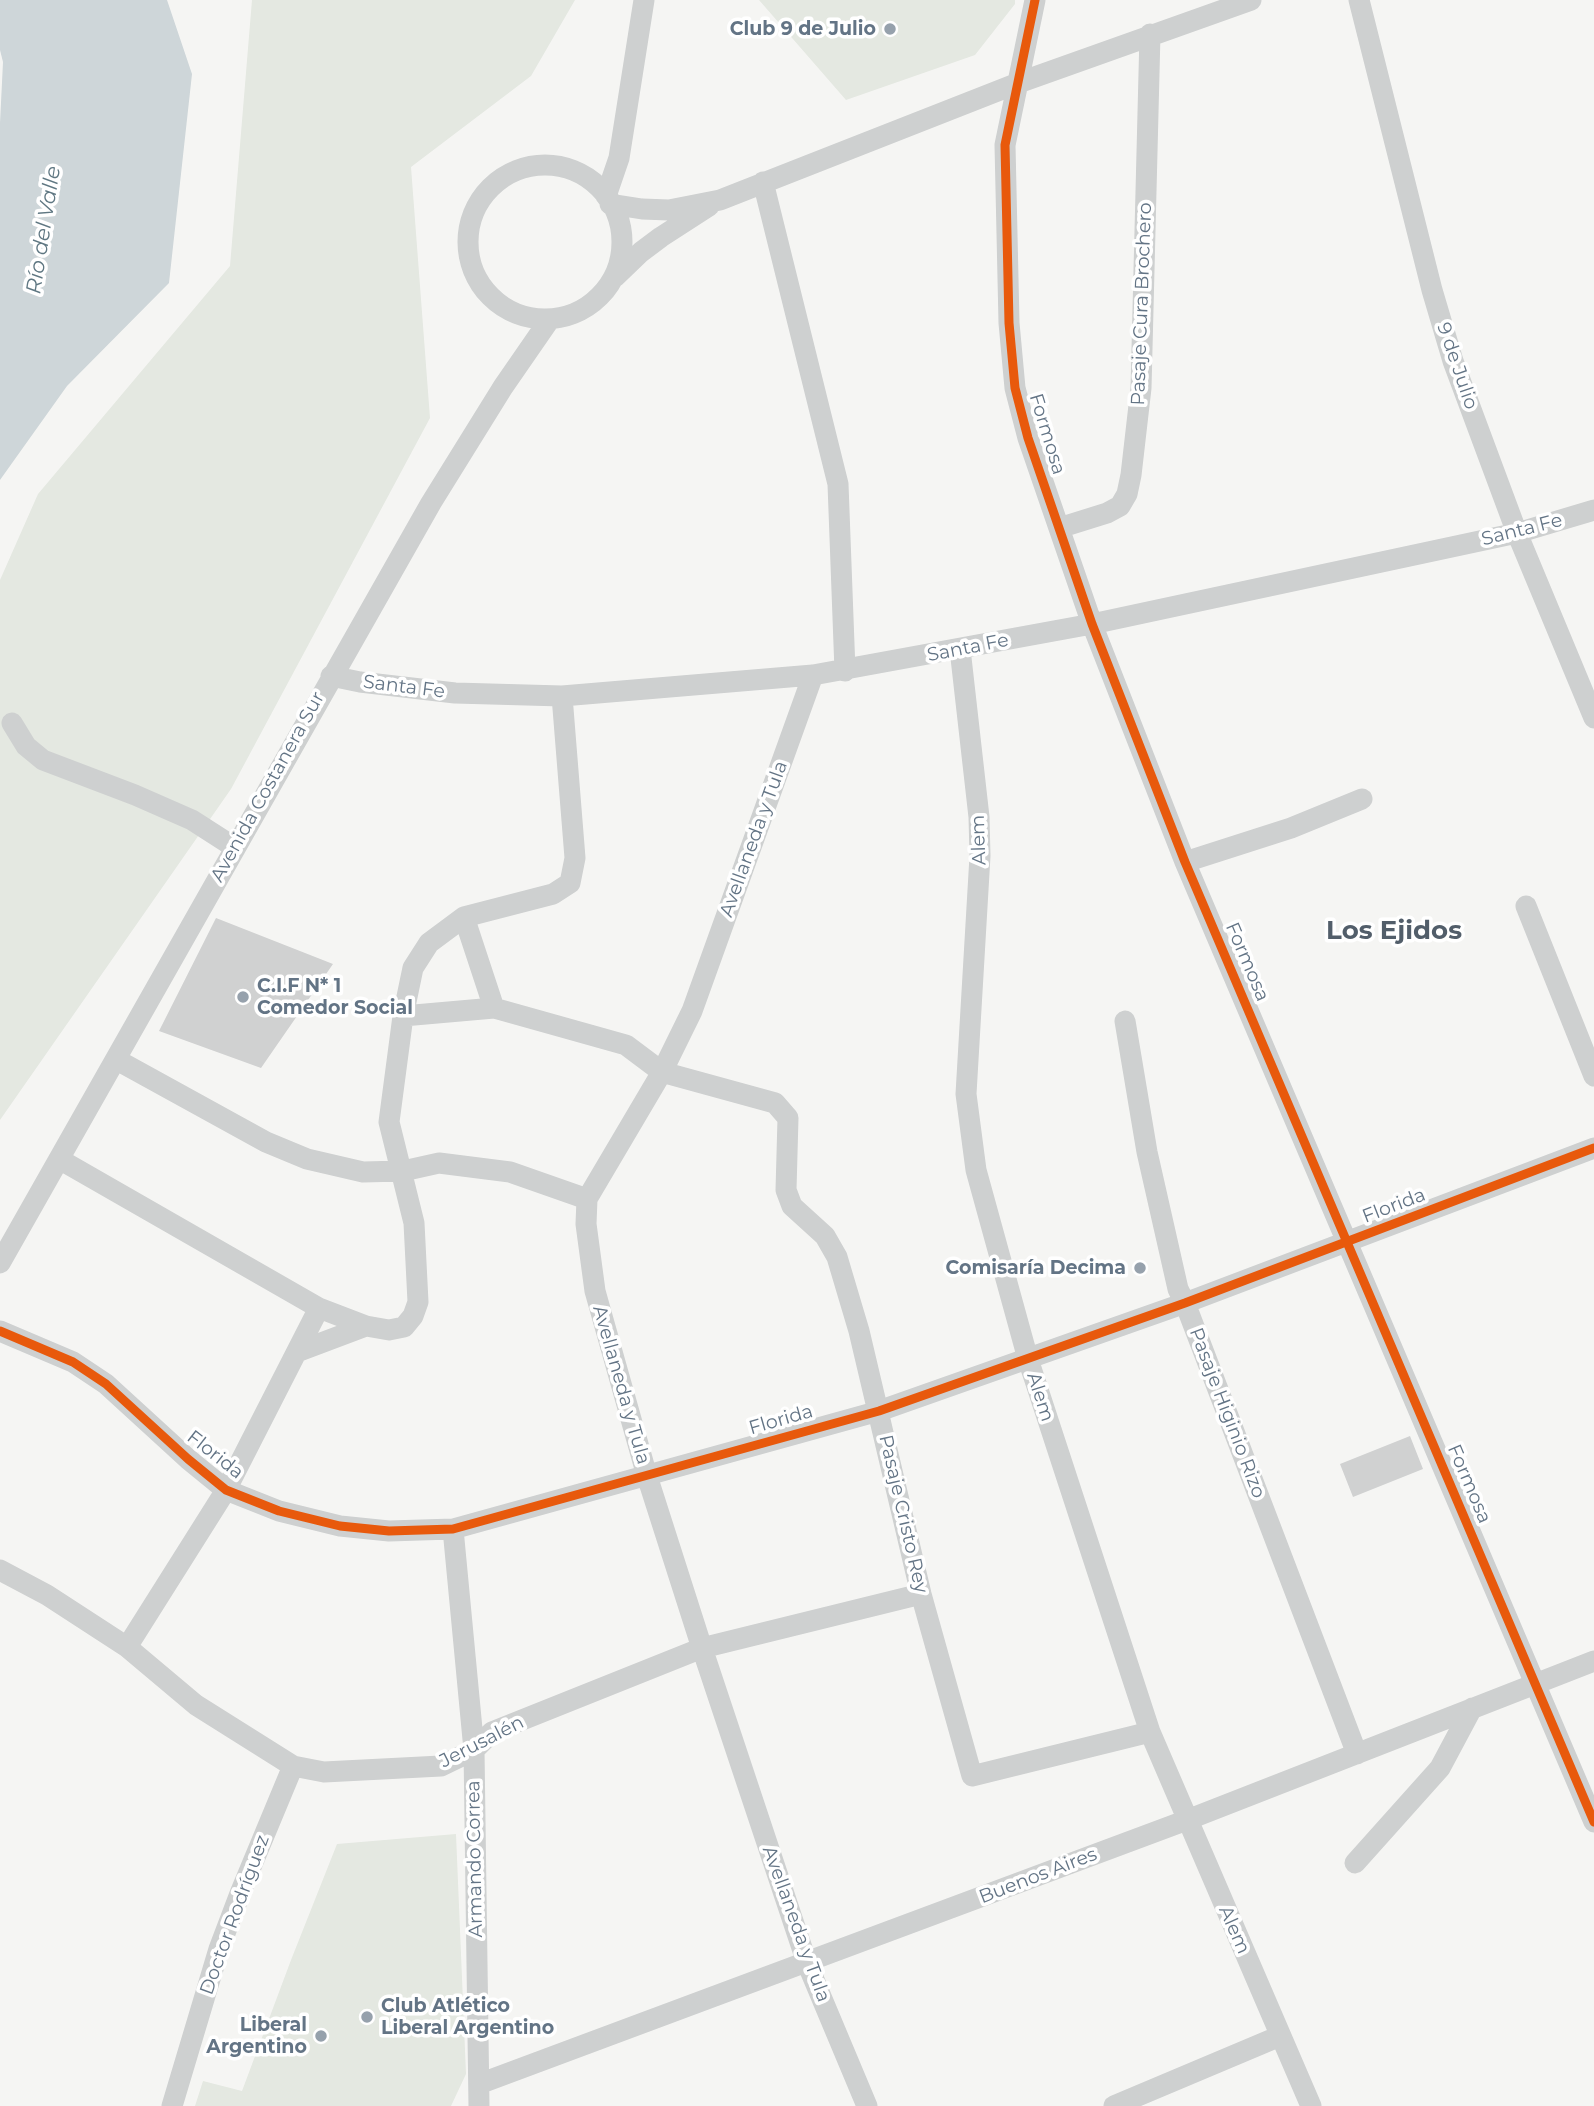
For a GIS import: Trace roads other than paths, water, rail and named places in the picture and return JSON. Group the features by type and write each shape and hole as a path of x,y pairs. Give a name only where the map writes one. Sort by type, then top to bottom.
{"street":[{"path":"608,200 619,158 644,0"},
{"name":"Formosa","path":"1035,0 1005,145 1009,323 1015,388 1028,438 1092,624 1185,862 1594,1822"},
{"path":"612,280 620,259 622,237 617,215 595,184 575,172 552,166 521,170 500,181 483,197 474,211 468,242 469,257 481,286 504,308 519,315 550,319 568,316 586,307 600,295 612,280 651,244 720,200 1018,83 1251,0"},
{"name":"9 de Julio","path":"1359,0 1432,290 1453,362 1517,533 1594,718"},
{"name":"Pasaje Cura Brochero","path":"1059,527 1107,513 1120,506 1131,475 1142,388 1150,34"},
{"path":"763,182 838,484 845,671"},
{"path":"608,200 642,209 669,210 720,200"},
{"name":"Avenida Costanera Sur","path":"0,1263 431,503 503,387 550,319"},
{"name":"Santa Fe","path":"331,676 454,693 562,696 845,671 1092,624 1517,533 1594,510"},
{"name":"Alem","path":"960,649 979,817 980,856 966,1094 976,1170 1028,1359 1150,1732 1311,2106"},
{"name":"Avellaneda y Tula","path":"813,675 692,1011 662,1072 587,1199 586,1224 595,1290 647,1476 807,1963 867,2106"},
{"path":"59,1158 319,1308 366,1326 389,1329 404,1327 413,1316 418,1302 414,1223 389,1122 403,1017 413,968 429,943 464,917 553,894 570,883 575,858 562,696"},
{"path":"12,723 26,746 43,760 192,820 234,847"},
{"path":"1185,862 1291,828 1362,799"},
{"path":"1526,906 1594,1076"},
{"path":"464,917 494,1008"},
{"name":"Pasaje Cristo Rey","path":"403,1017 494,1008 626,1045 662,1072 775,1103 788,1118 786,1190 792,1206 824,1236 837,1258 859,1331 921,1594 972,1776 1150,1732"},
{"name":"Pasaje Higinio Rizo","path":"1125,1021 1147,1152 1178,1289 1357,1754"},
{"path":"117,1060 266,1142 307,1159 363,1172 403,1171 439,1163 510,1172 587,1199"},
{"name":"Florida","path":"0,1331 73,1362 106,1384 226,1490 279,1511 340,1526 389,1531 453,1529 879,1411 1185,1303 1594,1148"},
{"path":"127,1647 226,1490 319,1308"},
{"path":"297,1352 366,1326"},
{"name":"Armando Correa","path":"453,1529 474,1751 479,2106"},
{"name":"Jerusalén","path":"0,1570 47,1595 127,1647 196,1705 293,1766 324,1772 441,1766 474,1751 492,1732 702,1648 921,1594"},
{"name":"Buenos Aires","path":"479,2084 1187,1820 1594,1661"},
{"path":"1355,1863 1440,1768 1472,1708"},
{"name":"Doctor Rodríguez","path":"172,2106 219,1949 293,1766"},
{"path":"1114,2106 1280,2036"}],"water":[{"name":"Río del Valle","path":"0,0 167,0 192,74 169,283 67,386 0,480 0,123 3,62 0,50"}],"place":[{"name":"Club 9 de Julio","path":"890,29"},
{"name":"C.I.F N* 1 Comedor Social","path":"243,997"},
{"name":"Comisaría Decima","path":"1140,1268"},
{"name":"Club Atlético Liberal Argentino","path":"367,2017"},
{"name":"Liberal Argentino","path":"321,2036"}],"district":[{"name":"Los Ejidos","path":"1394,931"}]}
